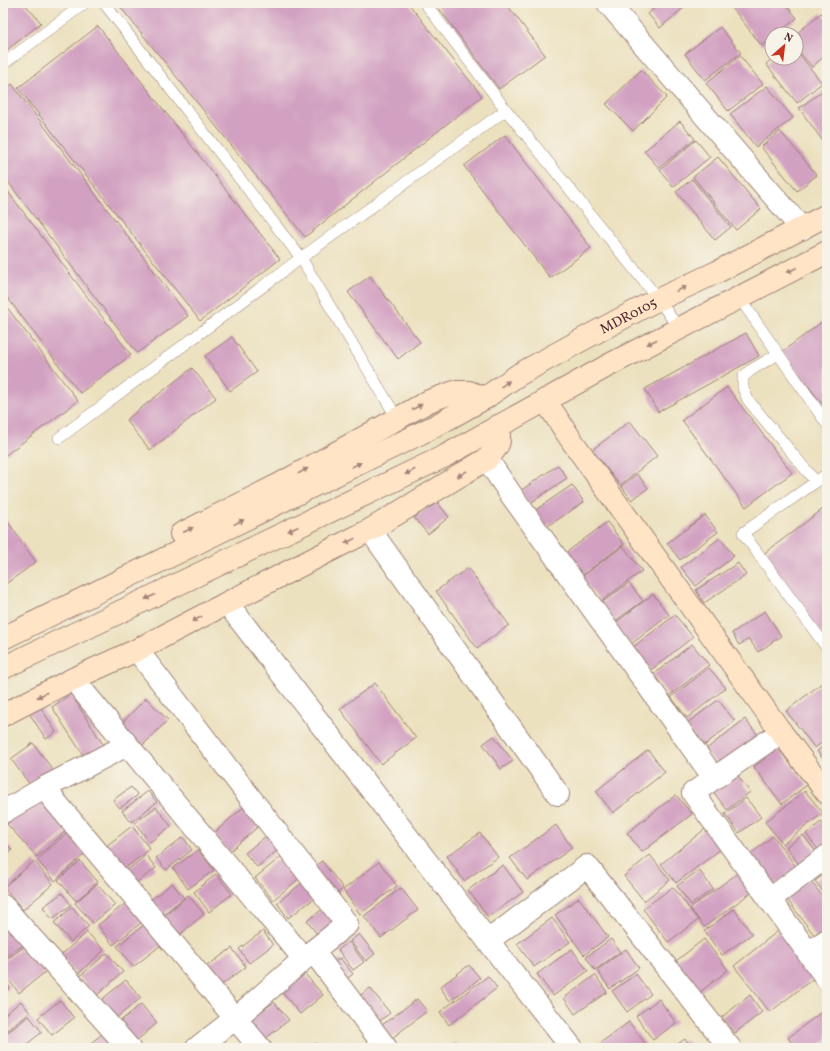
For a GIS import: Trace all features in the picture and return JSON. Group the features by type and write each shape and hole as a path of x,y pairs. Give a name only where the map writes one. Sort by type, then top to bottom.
{"main road":[{"name":"MDR0105","path":"3,638 435,426 485,398 518,375 588,337 827,216"},
{"path":"3,668 445,456 609,365 827,252"},
{"path":"3,624 280,484 429,401 454,392 469,392 485,398"},
{"path":"545,400 572,441 781,732 827,793"},
{"path":"3,715 73,679 137,650 370,530 487,459 496,448 500,438 498,426"}],"street":[{"path":"608,3 802,229"},
{"path":"487,459 714,778"},
{"path":"370,530 558,794"},
{"path":"227,603 572,1048"},
{"path":"137,650 347,924 236,1018 197,1048"},
{"path":"73,679 127,745 309,955 386,1048"},
{"path":"781,732 692,793 827,980"},
{"path":"3,812 44,788 127,745"},
{"path":"44,788 260,1048"},
{"path":"769,900 827,856"},
{"path":"488,941 587,866 730,1048"},
{"path":"3,906 129,1048"},
{"path":"808,953 827,940"}],"lane":[{"path":"3,64 85,3"},
{"path":"104,3 301,258 397,418"},
{"path":"425,3 506,110 659,300 678,329"},
{"path":"59,438 301,258 506,110"},
{"path":"739,297 827,424"},
{"path":"778,354 751,370 743,377 743,388 748,400 816,482"},
{"path":"827,474 743,533 827,648"}],"building":[{"path":"3,3 24,3 41,23 7,50 3,45"},
{"path":"408,3 482,96 305,237 118,4"},
{"path":"435,3 506,3 545,55 499,89"},
{"path":"660,3 689,3 660,28 648,14"},
{"path":"740,3 785,3 797,18 787,26 764,26 764,44 762,46 733,9"},
{"path":"821,13 827,19 827,54 812,67 804,58 804,27"},
{"path":"98,26 280,259 200,321 18,88"},
{"path":"720,27 741,53 705,80 685,54"},
{"path":"740,56 763,84 728,111 706,83"},
{"path":"804,60 822,83 797,103 768,66 804,66"},
{"path":"641,70 667,97 633,131 606,104"},
{"path":"12,84 188,316 137,353 3,175 3,91"},
{"path":"767,86 793,118 756,147 730,114"},
{"path":"827,88 827,147 799,108"},
{"path":"680,121 695,139 659,168 644,151"},
{"path":"780,131 817,175 797,191 761,147"},
{"path":"505,135 591,248 550,278 464,166"},
{"path":"696,140 710,157 673,187 660,170"},
{"path":"718,157 761,209 736,230 693,177"},
{"path":"692,179 731,227 715,240 676,192"},
{"path":"3,185 131,355 80,393 3,292"},
{"path":"370,276 420,342 398,359 348,292"},
{"path":"3,302 78,401 3,457"},
{"path":"827,318 827,410 782,352"},
{"path":"746,333 759,356 658,412 645,389"},
{"path":"232,337 257,372 230,391 205,356"},
{"path":"192,368 216,398 150,450 126,420"},
{"path":"727,387 792,473 746,507 682,420"},
{"path":"630,421 657,456 620,485 592,450"},
{"path":"558,465 567,478 529,504 520,491"},
{"path":"637,474 648,488 632,500 621,486"},
{"path":"572,485 584,502 545,528 534,511"},
{"path":"436,501 449,517 428,534 414,518"},
{"path":"827,506 827,640 762,555"},
{"path":"3,515 36,562 3,586"},
{"path":"705,515 718,532 680,560 667,543"},
{"path":"607,522 624,544 580,577 563,555"},
{"path":"720,538 734,556 696,586 681,567"},
{"path":"623,546 642,571 600,602 581,577"},
{"path":"738,563 746,575 704,603 696,590"},
{"path":"468,568 509,625 477,648 436,591"},
{"path":"629,583 643,601 615,621 601,603"},
{"path":"653,594 669,615 630,645 614,624"},
{"path":"765,611 781,636 758,652 749,639 739,645 732,633"},
{"path":"675,615 693,637 651,670 633,647"},
{"path":"692,644 709,665 669,696 653,675"},
{"path":"709,668 726,688 687,718 671,697"},
{"path":"827,679 827,739 815,748 786,711"},
{"path":"375,683 416,738 381,764 340,709"},
{"path":"71,694 104,746 85,758 52,707"},
{"path":"146,698 168,720 139,749 117,728"},
{"path":"718,700 735,721 702,747 685,725"},
{"path":"38,703 56,732 46,739 27,710"},
{"path":"745,719 760,738 720,768 705,750"},
{"path":"494,736 513,761 501,769 483,744"},
{"path":"33,743 55,773 33,789 11,759"},
{"path":"827,743 827,764 817,751"},
{"path":"778,748 807,785 782,804 754,767"},
{"path":"648,750 665,772 613,813 596,791"},
{"path":"735,772 750,792 727,810 712,790"},
{"path":"131,787 138,795 120,808 113,800"},
{"path":"148,791 157,802 131,822 122,811"},
{"path":"805,791 823,813 783,844 765,822"},
{"path":"676,795 692,814 642,852 627,833"},
{"path":"39,796 68,829 37,857 7,824"},
{"path":"746,798 761,817 739,833 725,814"},
{"path":"246,805 262,823 229,852 213,834"},
{"path":"156,807 171,826 150,842 135,823"},
{"path":"821,822 827,829 827,846 820,852 806,834"},
{"path":"556,825 572,848 527,880 510,858"},
{"path":"132,826 150,849 119,873 101,850"},
{"path":"705,829 721,849 676,883 661,864"},
{"path":"69,831 87,852 55,881 37,860"},
{"path":"272,831 284,845 257,867 245,853"},
{"path":"480,833 498,857 464,881 447,856"},
{"path":"803,835 817,853 800,866 786,847"},
{"path":"773,836 797,868 772,887 748,856"},
{"path":"183,837 192,850 166,870 156,858"},
{"path":"3,840 12,850 3,858"},
{"path":"198,850 214,870 188,889 173,868"},
{"path":"146,855 156,868 131,887 121,875"},
{"path":"283,855 301,877 273,900 255,878"},
{"path":"650,855 670,880 644,901 624,876"},
{"path":"34,861 53,884 23,910 4,887"},
{"path":"80,861 98,882 76,901 58,880"},
{"path":"322,861 343,888 334,898 311,869"},
{"path":"379,862 397,886 360,914 343,890"},
{"path":"503,865 523,892 488,917 468,890"},
{"path":"699,870 713,889 691,905 677,886"},
{"path":"827,872 827,897 815,881"},
{"path":"738,873 752,892 704,927 690,908"},
{"path":"216,874 232,894 209,912 194,892"},
{"path":"809,879 827,902 827,933 818,940 786,898"},
{"path":"303,882 315,898 288,918 277,903"},
{"path":"172,883 184,898 160,917 148,902"},
{"path":"97,884 115,905 93,923 75,903"},
{"path":"673,887 698,920 668,942 643,909"},
{"path":"401,888 418,910 381,938 364,916"},
{"path":"62,893 71,905 52,919 43,907"},
{"path":"188,895 204,914 175,939 159,921"},
{"path":"579,898 608,937 584,955 555,915"},
{"path":"131,899 147,918 113,945 98,925"},
{"path":"72,907 89,926 71,942 54,923"},
{"path":"324,908 337,924 319,937 307,921"},
{"path":"734,909 752,934 722,955 704,931"},
{"path":"552,918 570,942 534,967 517,944"},
{"path":"3,919 27,942 3,960"},
{"path":"149,921 165,942 133,967 117,946"},
{"path":"263,931 273,945 249,963 239,949"},
{"path":"778,931 814,978 770,1012 734,966"},
{"path":"87,932 104,950 77,975 60,956"},
{"path":"359,934 375,954 366,961 350,941"},
{"path":"611,939 620,952 595,970 586,957"},
{"path":"704,939 728,970 700,992 676,961"},
{"path":"349,942 364,962 353,970 338,950"},
{"path":"29,943 49,969 19,993 3,973 3,962"},
{"path":"232,948 246,967 217,988 203,969"},
{"path":"572,949 588,971 553,996 537,974"},
{"path":"626,949 639,968 610,989 597,970"},
{"path":"107,953 123,972 96,996 79,977"},
{"path":"340,958 353,974 342,982 330,965"},
{"path":"469,965 480,978 450,1001 440,987"},
{"path":"305,974 323,995 300,1014 282,992"},
{"path":"636,974 651,994 627,1012 612,991"},
{"path":"595,975 607,992 575,1014 564,998"},
{"path":"488,976 497,988 449,1025 440,1012"},
{"path":"3,979 10,988 3,993"},
{"path":"126,980 141,998 115,1019 101,1000"},
{"path":"370,988 390,1013 377,1023 357,998"},
{"path":"750,995 762,1012 735,1033 722,1017"},
{"path":"417,999 427,1011 392,1038 382,1025"},
{"path":"659,999 676,1023 653,1040 636,1016"},
{"path":"60,1000 74,1018 52,1035 38,1018"},
{"path":"21,1001 30,1013 3,1034 3,1016"},
{"path":"274,1002 289,1020 261,1042 246,1023"},
{"path":"141,1004 157,1023 134,1043 118,1023"},
{"path":"825,1009 827,1012 827,1039 816,1048 796,1048 788,1038"},
{"path":"29,1016 42,1032 22,1048 11,1048 3,1036"},
{"path":"629,1022 647,1046 645,1048 597,1048 596,1046"},
{"path":"102,1034 113,1048 86,1047"},
{"path":"685,1039 692,1048 672,1048"},
{"path":"455,1042 459,1048 447,1048"},
{"path":"316,1043 320,1048 310,1048"},
{"path":"366,1044 369,1048 361,1048"}]}
